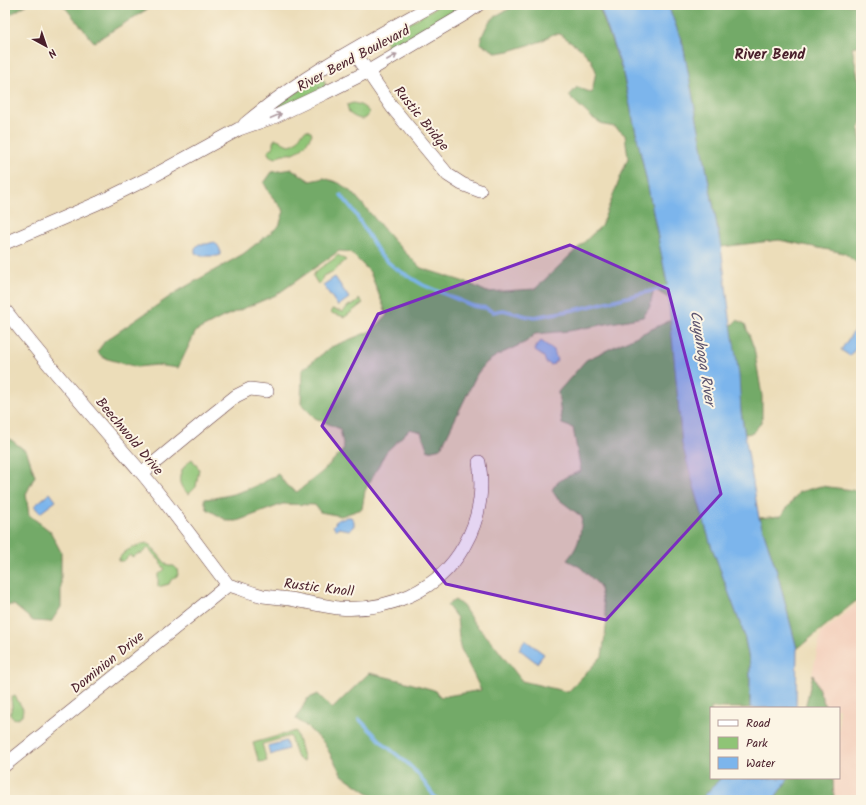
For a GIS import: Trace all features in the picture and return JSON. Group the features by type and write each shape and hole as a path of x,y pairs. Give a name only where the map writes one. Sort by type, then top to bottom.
{"street":[{"name":"River Bend Boulevard","path":"239,129 267,105 315,73 352,50 433,5"},
{"name":"River Bend Boulevard","path":"5,243 94,205 155,175 239,129 274,117 367,72 478,5"},
{"name":"Rustic Bridge","path":"352,50 395,112 448,175 462,184 480,191"},
{"name":"Beechwold Drive","path":"5,310 88,412 142,474 228,585"},
{"path":"142,474 205,420 236,396 250,389 267,391"},
{"name":"Rustic Knoll","path":"228,585 262,595 338,608 381,606 416,593 431,584 452,564 459,556 471,534 482,495 482,476 479,462"},
{"name":"Dominion Drive","path":"5,765 228,585"}],"highlighted area":[{"path":"570,245 668,289 721,494 606,620 446,584 322,426 378,314"}],"shaded area":[{"path":"861,601 861,800 786,800 790,779 840,779 840,707 805,707 821,633"}],"green space":[{"path":"5,5 26,5 5,18"},
{"path":"63,5 154,5 94,42"},
{"path":"440,5 455,5 458,10 457,15 395,50 388,47 386,42 389,35"},
{"path":"519,5 530,8 534,5 598,5 622,69 648,187 667,283 668,298 654,289 650,307 643,317 569,331 535,334 526,342 496,356 486,363 477,374 441,448 428,451 421,432 410,429 386,452 365,491 362,509 341,516 320,512 315,505 283,504 237,521 228,521 207,509 204,499 242,491 261,484 278,474 287,486 297,492 322,472 344,449 340,429 315,418 301,404 302,370 331,347 373,330 387,315 370,272 350,252 339,251 276,295 223,317 196,331 178,368 156,365 137,367 104,358 97,352 105,341 178,291 243,254 279,226 284,211 270,194 264,183 272,172 292,169 310,181 324,178 339,183 353,193 393,240 421,268 468,283 487,292 535,289 601,226 628,158 625,135 615,127 604,125 591,117 569,96 577,87 592,93 596,71 591,60 581,49 560,34 553,34 542,41 497,53 480,43 486,28 494,18"},
{"path":"668,5 861,5 861,45 852,47 858,77 861,84 861,125 859,129 861,143 861,190 856,218 861,224 861,266 844,253 779,240 721,247 683,45"},
{"path":"319,78 325,81 325,88 271,113 270,109"},
{"path":"353,103 362,106 369,112 366,118 360,119 349,113 347,105"},
{"path":"307,130 312,134 305,145 299,150 291,154 281,154 276,158 270,156 268,153 269,149 273,148 273,142 275,139 291,145 298,140 303,132"},
{"path":"338,255 346,260 334,271 323,276 321,282 318,284 313,276 315,273"},
{"path":"359,298 363,303 345,317 331,313 332,309 343,312 348,306 358,302"},
{"path":"671,320 682,444 710,542 744,634 750,665 750,707 710,707 710,779 720,779 700,800 378,800 342,775 324,743 296,719 307,699 318,694 332,709 369,673 434,690 441,697 481,690 460,647 457,618 447,605 455,600 463,606 474,623 492,642 522,681 568,692 602,656 607,621 599,585 580,567 567,560 575,550 579,540 582,517 557,498 552,490 561,480 581,471 573,428 562,424 558,392 586,360"},
{"path":"737,320 745,324 754,348 762,396 762,421 753,433 745,434 731,326"},
{"path":"5,435 27,452 35,476 26,494 29,515 50,531 61,552 61,607 51,622 33,621 14,605 5,605"},
{"path":"192,459 199,469 196,487 189,494 181,486 180,476 184,467"},
{"path":"821,486 861,491 861,597 797,649 777,572 759,518 781,516 799,492"},
{"path":"146,543 150,545 168,566 174,566 177,569 178,575 171,580 169,584 158,587 158,575 165,569 160,563 161,562 148,548 141,554 140,553 132,558 130,555 124,561 118,561 126,551"},
{"path":"813,674 826,707 805,707"},
{"path":"15,696 23,709 22,715 17,719 13,718 10,714 12,707 11,698"},
{"path":"296,731 304,761 301,761 296,756 290,736 262,744 267,761 259,762 253,743"},
{"path":"788,779 833,779 834,800 773,800"}],"water":[{"name":"Cuyahoga River","path":"599,5 668,5 683,45 721,247 739,375 741,412 759,518 777,572 797,649 796,707 750,707 750,665 744,634 710,542 682,444 667,283 622,69"},
{"path":"214,242 220,249 220,255 201,256 195,253 195,248 199,244"},
{"path":"335,277 349,298 338,306 323,285"},
{"path":"855,329 861,332 861,340 850,356 841,350"},
{"path":"541,341 554,350 557,361 554,362 554,364 550,365 546,363 544,357 535,351 535,348"},
{"path":"50,493 56,501 40,513 34,506"},
{"path":"346,517 351,517 354,521 354,526 349,530 338,528 336,530 333,526 336,521"},
{"path":"525,640 544,654 537,663 519,649"},
{"path":"286,741 288,749 270,755 268,746"},
{"path":"720,779 788,779 773,800 700,800"}],"waterway":[{"path":"341,195 353,210 381,256 395,268 423,285 473,306 486,308 493,312 503,310 535,317 579,309 672,286"},
{"path":"359,719 385,745 418,774 437,800"}],"district":[{"name":"River Bend","path":"770,54"}]}
